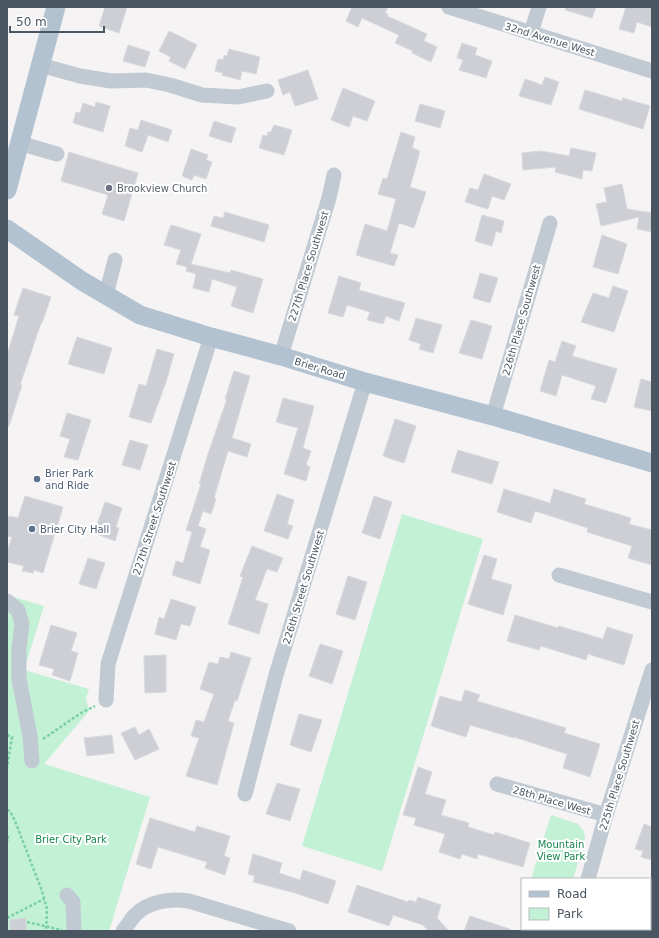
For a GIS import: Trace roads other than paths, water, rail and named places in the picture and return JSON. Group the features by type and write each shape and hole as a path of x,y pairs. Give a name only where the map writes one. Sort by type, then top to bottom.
{"main road":[{"path":"7,190 56,7"},
{"name":"Brier Road","path":"7,229 82,281 140,314 211,337 281,356 366,382 493,416 652,463"}],"street":[{"name":"32nd Avenue West","path":"449,7 652,71"},
{"path":"531,33 539,7"},
{"path":"40,65 80,76 111,81 146,80 170,85 202,95 238,97 267,91"},
{"path":"19,143 57,154"},
{"name":"227th Place Southwest","path":"281,356 330,198 334,175"},
{"name":"226th Place Southwest","path":"493,416 550,223"},
{"path":"106,295 115,260"},
{"name":"227th Street Southwest","path":"106,700 108,664 211,337"},
{"name":"226th Street Southwest","path":"245,794 276,675 366,382"},
{"path":"559,575 652,602"},
{"path":"7,601 18,610 22,624 19,649 19,679 29,728 32,754"},
{"name":"225th Place Southwest","path":"588,878 606,815 652,670"},
{"name":"28th Place West","path":"497,784 606,815"},
{"path":"67,894 73,902 75,919 74,931"},
{"path":"123,931 135,915 148,906 176,899 190,901 289,931"}],"place":[{"name":"Brookview Church","path":"109,188"},
{"name":"Brier Park and Ride","path":"37,479"},
{"name":"Brier City Hall","path":"32,529"}],"park label":[{"name":"Brier City Park","path":"71,839"},
{"name":"Mountain View Park","path":"561,850"}]}
